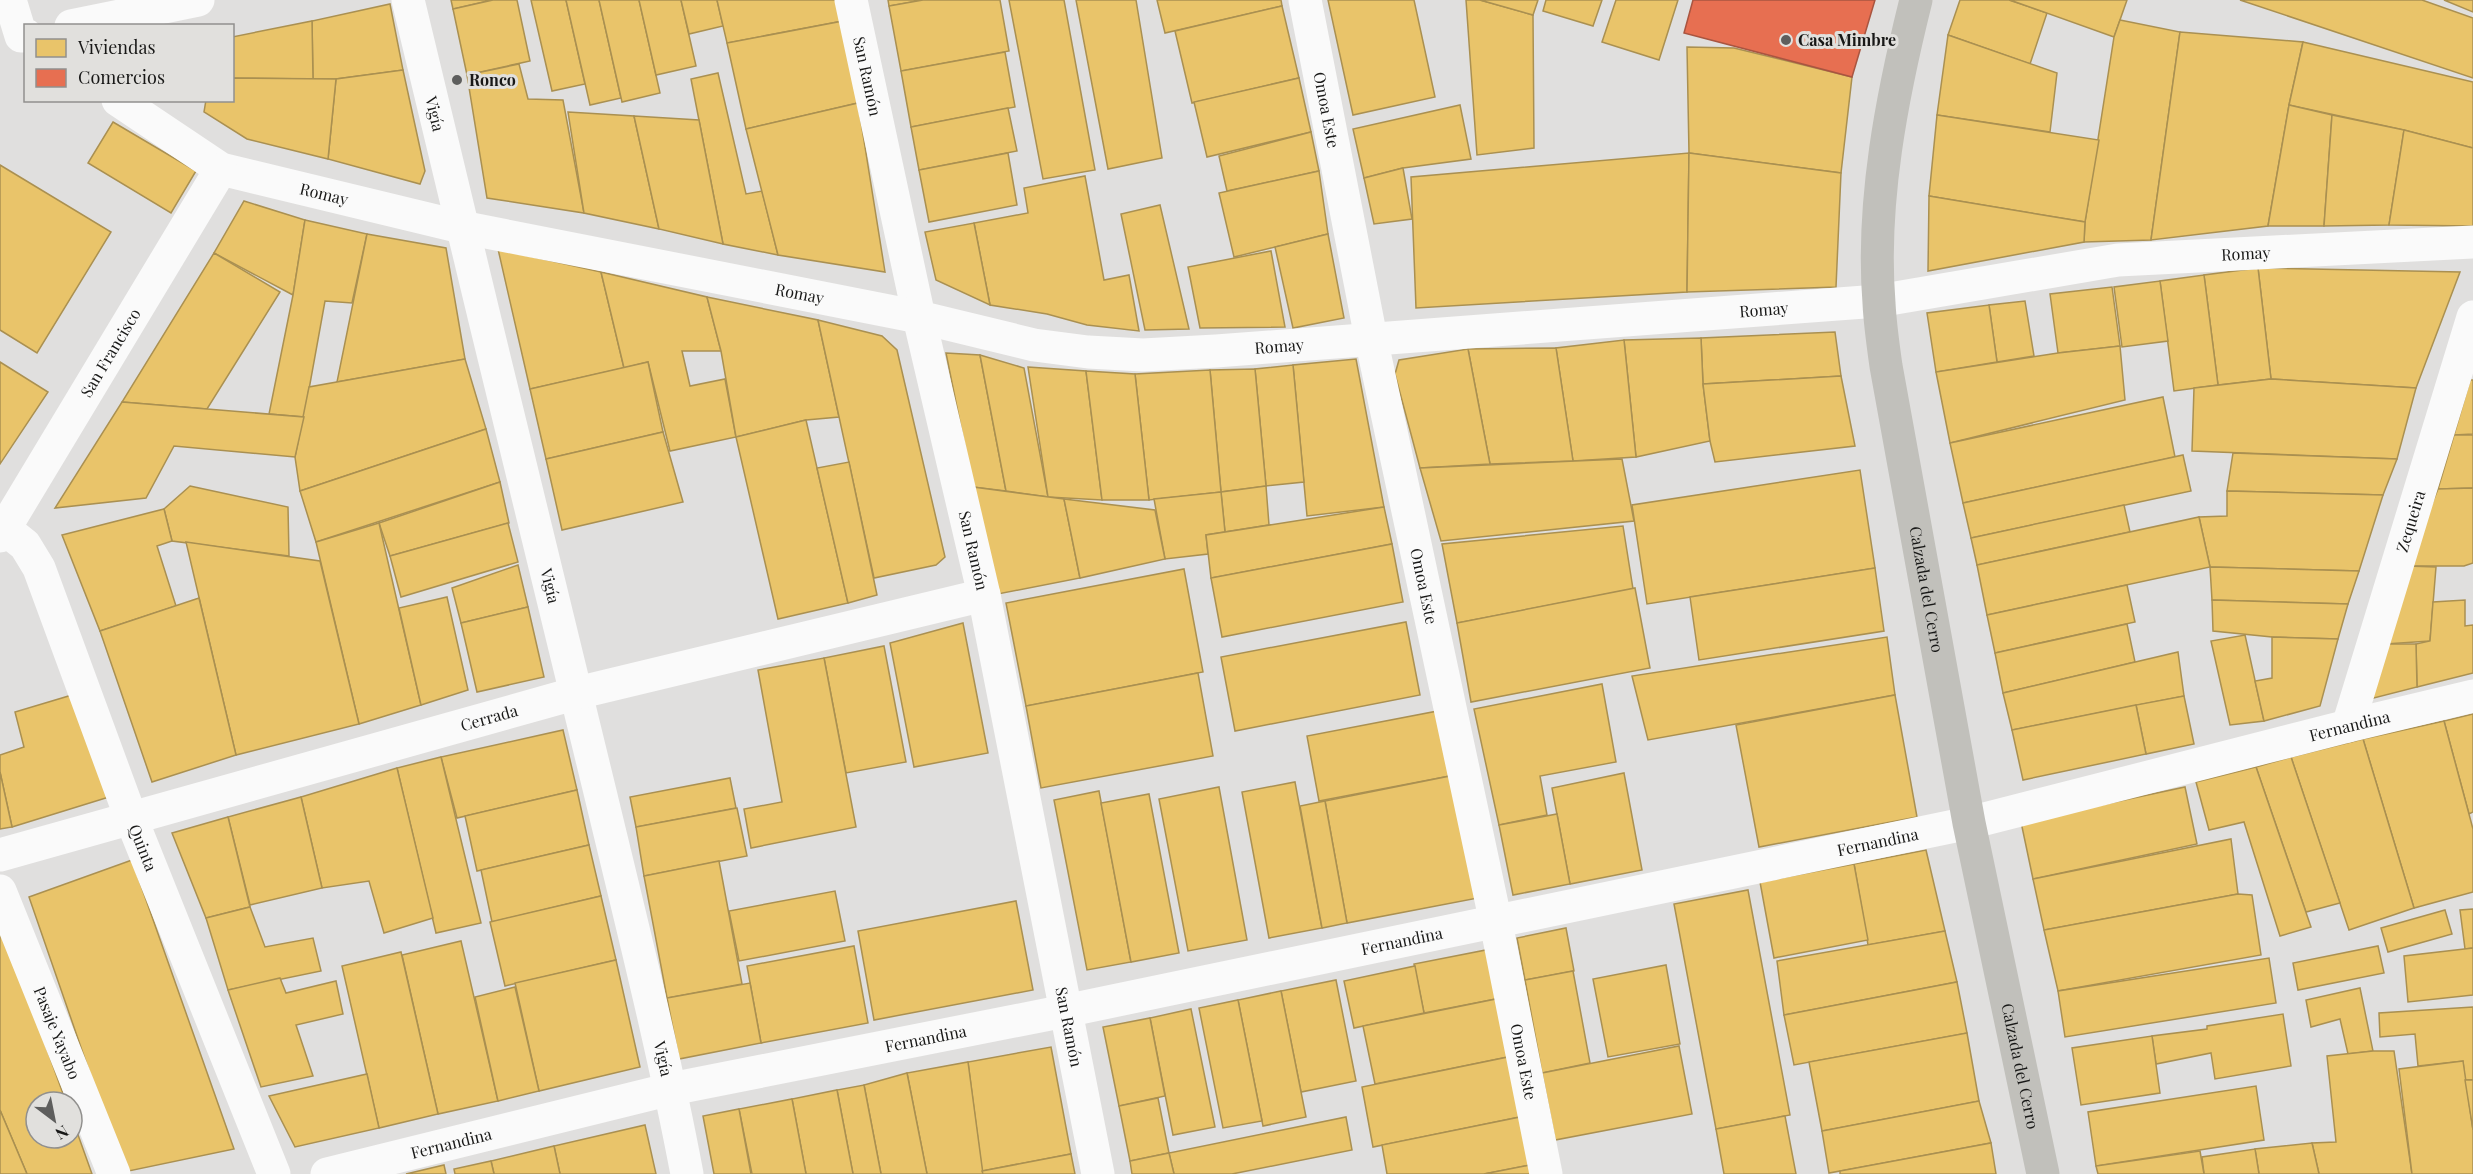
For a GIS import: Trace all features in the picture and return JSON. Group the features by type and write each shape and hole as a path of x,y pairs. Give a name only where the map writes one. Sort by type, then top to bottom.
{"main road":[{"name":"Calzada del Cerro","path":"1916,0 1903,54 1888,136 1879,220 1878,301 1886,366 1969,823 2043,1174"}],"street":[{"path":"10,0 18,33"},
{"path":"81,24 198,0"},
{"name":"Vigía","path":"408,0 461,227 577,693 671,1089 687,1174"},
{"name":"San Ramón","path":"851,0 920,317 984,595 1098,1174"},
{"name":"Omoa Este","path":"1305,0 1371,338 1496,922 1546,1174"},
{"name":"Romay","path":"121,102 220,168 461,227 920,317 1034,345 1099,353 1143,355 1216,351 1878,301 2118,260 2473,242"},
{"name":"San Francisco","path":"2,533 220,168"},
{"name":"Zequeira","path":"2348,726 2473,317"},
{"name":"Quinta","path":"2,533 25,545 39,568 131,818 274,1174"},
{"name":"Cerrada","path":"0,855 577,693 984,595"},
{"name":"Fernandina","path":"327,1174 671,1089 1065,1011 1969,823 2473,696"},
{"name":"Pasaje Yayabo","path":"0,891 114,1174"}],"building: Viviendas":[{"path":"451,0 492,0 453,9"},
{"path":"493,0 517,0 530,61 467,75 453,9"},
{"path":"531,0 566,0 585,84 552,91"},
{"path":"566,0 599,0 621,98 590,105"},
{"path":"599,0 639,0 660,93 622,102"},
{"path":"639,0 681,0 696,66 656,75"},
{"path":"681,0 717,0 723,26 689,34"},
{"path":"717,0 840,0 843,21 727,43"},
{"path":"888,0 923,0 889,6"},
{"path":"923,0 1000,0 1009,51 901,71 889,6"},
{"path":"1009,0 1064,0 1095,170 1043,179"},
{"path":"1076,0 1136,0 1162,158 1108,169"},
{"path":"1157,0 1281,0 1282,6 1165,33"},
{"path":"1328,0 1414,0 1435,97 1353,115"},
{"path":"1466,0 1480,0 1533,15 1534,148 1477,155"},
{"path":"1480,0 1538,0 1533,15"},
{"path":"1546,0 1602,0 1593,26 1543,11"},
{"path":"1616,0 1678,0 1659,60 1602,42"},
{"path":"1960,0 2009,0 2047,13 2030,64 1948,35"},
{"path":"2010,0 2127,0 2114,37"},
{"path":"2240,0 2422,0 2473,18 2473,78"},
{"path":"2444,0 2473,0 2473,12"},
{"path":"390,4 403,70 336,79 313,79 312,21"},
{"path":"1282,6 1299,78 1192,103 1175,31"},
{"path":"2120,20 2180,32 2151,240 2084,242 2085,222 2114,37"},
{"path":"312,21 313,79 234,78 234,37"},
{"path":"843,21 858,103 746,129 727,43"},
{"path":"2180,32 2303,42 2289,105 2268,226 2151,240"},
{"path":"1948,35 2057,73 2050,132 1937,115"},
{"path":"2303,42 2473,82 2473,148 2404,130 2289,105"},
{"path":"1687,47 1734,48 1852,77 1841,173 1689,153"},
{"path":"1005,52 1015,107 911,127 901,71"},
{"path":"519,64 528,99 563,100 584,213 487,198 467,75"},
{"path":"403,70 425,171 420,184 328,159 336,79"},
{"path":"718,73 746,194 762,191 778,255 723,244 691,79"},
{"path":"234,78 336,79 328,159 247,139 204,112 206,102 234,102"},
{"path":"1299,78 1311,132 1207,157 1194,102"},
{"path":"858,103 885,272 778,255 746,129"},
{"path":"1460,105 1471,159 1403,168 1364,178 1353,129"},
{"path":"2289,105 2332,115 2324,226 2268,226"},
{"path":"1008,108 1017,151 919,170 911,127"},
{"path":"568,112 634,116 659,229 584,213"},
{"path":"1937,115 2099,140 2085,222 1929,196"},
{"path":"2332,115 2404,130 2389,225 2324,226"},
{"path":"634,116 699,120 723,244 659,229"},
{"path":"113,122 196,171 171,213 88,163"},
{"path":"2404,130 2473,148 2473,226 2389,225"},
{"path":"1311,132 1319,171 1227,191 1219,156"},
{"path":"1008,153 1017,205 929,222 919,170"},
{"path":"1689,153 1687,292 1416,308 1411,177"},
{"path":"1689,153 1841,173 1836,287 1687,292"},
{"path":"0,165 111,232 37,353 0,330"},
{"path":"1403,168 1412,219 1374,224 1364,178"},
{"path":"1319,171 1328,234 1234,257 1219,193"},
{"path":"1085,176 1104,280 1129,275 1139,331 1087,325 1047,314 990,305 974,223 1028,213 1024,188"},
{"path":"1929,196 2085,222 2084,242 1928,271"},
{"path":"244,201 305,220 293,295 214,253"},
{"path":"1160,205 1189,329 1145,330 1121,214"},
{"path":"305,220 367,234 352,303 325,301 304,417 269,414 293,295"},
{"path":"974,223 990,305 936,280 925,232"},
{"path":"367,234 446,248 465,359 337,382"},
{"path":"1328,234 1344,318 1293,328 1275,247"},
{"path":"498,249 601,272 624,368 530,389"},
{"path":"1271,251 1285,327 1200,328 1188,267"},
{"path":"214,253 280,292 207,409 122,402"},
{"path":"2258,268 2460,272 2416,388 2271,379"},
{"path":"2258,268 2271,379 2218,385 2204,275"},
{"path":"601,272 707,297 721,351 682,351 690,386 725,379 736,437 670,451 648,362 624,368"},
{"path":"2204,275 2218,385 2174,391 2160,281"},
{"path":"2160,281 2168,341 2122,347 2114,287"},
{"path":"2112,287 2120,346 2058,353 2050,294"},
{"path":"707,297 818,320 839,417 806,420 736,437 721,351"},
{"path":"2025,301 2034,356 1997,362 1989,305"},
{"path":"1989,305 1997,362 1936,372 1927,313"},
{"path":"818,320 882,336 897,350 945,557 936,565 874,578"},
{"path":"1835,332 1841,376 1703,384 1701,338"},
{"path":"1701,338 1703,384 1710,441 1636,457 1624,340"},
{"path":"1624,340 1636,457 1573,461 1556,348"},
{"path":"2120,346 2125,400 1950,443 1936,372"},
{"path":"1556,348 1573,461 1490,464 1468,349"},
{"path":"1468,349 1490,464 1420,468 1395,374 1399,360"},
{"path":"946,353 980,355 1006,491 973,487"},
{"path":"980,355 1024,368 1048,497 1006,491"},
{"path":"465,359 486,429 300,491 295,457 309,387"},
{"path":"1356,359 1384,507 1307,516 1293,365"},
{"path":"0,362 48,392 0,464"},
{"path":"648,362 663,432 546,459 530,389"},
{"path":"1293,365 1304,482 1266,486 1255,369"},
{"path":"1028,367 1086,371 1102,500 1048,497"},
{"path":"1255,369 1266,486 1221,492 1210,370"},
{"path":"1210,370 1221,492 1149,500 1135,374"},
{"path":"1086,371 1135,374 1149,500 1102,500"},
{"path":"1841,376 1855,446 1715,462 1703,384"},
{"path":"2271,379 2416,388 2397,459 2192,451 2194,388"},
{"path":"2470,380 2473,380 2473,434 2454,435"},
{"path":"2163,397 2175,457 1963,503 1950,443"},
{"path":"122,402 304,417 295,457 174,446 146,498 55,508"},
{"path":"806,420 848,603 778,619 736,437"},
{"path":"486,429 500,482 316,542 300,491"},
{"path":"663,432 683,502 562,530 546,459"},
{"path":"2454,435 2473,435 2473,488 2438,489"},
{"path":"2233,453 2397,459 2383,495 2227,491"},
{"path":"2183,455 2191,491 1971,538 1963,503"},
{"path":"1622,459 1634,521 1441,541 1420,468"},
{"path":"849,462 877,595 848,603 817,468"},
{"path":"1860,470 1875,568 1647,604 1632,505"},
{"path":"500,482 509,523 390,556 379,523"},
{"path":"190,486 288,507 289,556 172,541 164,509"},
{"path":"1266,486 1269,525 1225,532 1221,492"},
{"path":"973,487 1064,499 1080,578 998,594"},
{"path":"2473,488 2473,563 2464,566 2407,566 2438,489"},
{"path":"2227,491 2383,495 2359,571 2210,567 2199,517 2227,516"},
{"path":"1221,492 1225,532 1206,535 1208,554 1165,559 1154,499"},
{"path":"1064,499 1155,510 1165,559 1080,578"},
{"path":"2124,505 2130,532 1977,565 1971,538"},
{"path":"1384,507 1392,544 1211,578 1206,535"},
{"path":"164,509 172,541 157,546 176,606 100,631 62,535"},
{"path":"2199,517 2210,567 1987,615 1977,565"},
{"path":"379,523 421,705 359,724 316,542"},
{"path":"508,523 518,562 401,597 390,556"},
{"path":"1623,526 1633,589 1457,623 1442,544"},
{"path":"186,542 320,561 359,724 236,755"},
{"path":"1392,544 1403,602 1222,637 1211,578"},
{"path":"518,565 528,607 461,623 452,588"},
{"path":"2407,566 2436,567 2430,641 2385,644"},
{"path":"2210,567 2359,571 2348,604 2212,600"},
{"path":"1875,568 1884,631 1699,660 1690,597"},
{"path":"1184,569 1203,672 1026,706 1006,603"},
{"path":"2127,585 2135,622 1995,653 1987,615"},
{"path":"1635,588 1650,668 1471,702 1457,623"},
{"path":"447,597 468,690 421,705 399,608"},
{"path":"199,598 236,755 152,782 100,631"},
{"path":"2212,600 2348,604 2338,639 2272,637 2213,631"},
{"path":"2465,600 2465,626 2473,625 2473,673 2417,687 2416,644 2430,641 2433,602"},
{"path":"528,607 544,677 477,692 461,623"},
{"path":"1406,622 1420,695 1235,731 1221,657"},
{"path":"963,623 988,753 914,767 890,643"},
{"path":"2127,624 2135,662 2003,693 1995,653"},
{"path":"2245,635 2264,721 2230,725 2211,641"},
{"path":"1887,637 1895,695 1648,740 1632,676"},
{"path":"2272,637 2338,639 2320,706 2264,721 2255,681 2272,678"},
{"path":"2385,644 2416,644 2417,687 2366,700"},
{"path":"884,646 906,762 846,773 824,658"},
{"path":"2178,652 2184,696 2012,730 2003,693"},
{"path":"824,658 856,827 751,848 744,809 782,802 758,670"},
{"path":"1198,673 1213,756 1041,788 1026,706"},
{"path":"1602,684 1616,762 1540,776 1547,815 1499,825 1474,709"},
{"path":"72,695 109,797 12,827 0,772 0,755 24,747 15,712"},
{"path":"1895,695 1917,817 1759,847 1736,725"},
{"path":"2184,696 2194,744 2146,754 2136,705"},
{"path":"2136,705 2146,754 2023,780 2012,730"},
{"path":"1443,710 1455,775 1319,801 1307,736"},
{"path":"2473,714 2473,812 2469,814 2444,721"},
{"path":"2444,721 2473,829 2473,892 2414,908 2363,739"},
{"path":"563,730 577,790 457,818 441,757"},
{"path":"2363,739 2414,908 2349,930 2291,757"},
{"path":"441,757 481,923 436,933 397,768"},
{"path":"2291,757 2340,903 2306,912 2256,767"},
{"path":"2256,767 2311,927 2280,936 2244,822 2209,830 2196,782"},
{"path":"397,768 433,918 384,933 369,881 322,888 301,797"},
{"path":"0,772 12,827 0,829"},
{"path":"1624,773 1642,870 1570,884 1552,788"},
{"path":"1455,775 1478,898 1347,923 1325,801"},
{"path":"730,778 736,808 636,827 630,797"},
{"path":"1295,782 1322,928 1269,938 1242,792"},
{"path":"1219,787 1247,940 1188,951 1159,799"},
{"path":"2185,787 2197,844 2033,879 2021,822"},
{"path":"577,790 589,845 477,871 465,816"},
{"path":"1099,791 1131,962 1087,970 1054,800"},
{"path":"1149,794 1179,953 1131,962 1101,803"},
{"path":"301,797 322,888 250,905 228,817"},
{"path":"1325,801 1347,923 1322,928 1300,806"},
{"path":"737,808 747,856 644,876 636,827"},
{"path":"1557,814 1570,884 1513,895 1499,825"},
{"path":"228,817 250,907 206,918 172,833"},
{"path":"2231,839 2238,894 2044,930 2033,879"},
{"path":"589,845 601,896 492,922 481,870"},
{"path":"1926,850 1945,931 1868,945 1854,864"},
{"path":"132,860 234,1149 124,1172 29,897"},
{"path":"719,861 742,984 667,998 644,876"},
{"path":"1854,864 1868,940 1774,958 1760,882"},
{"path":"1748,890 1790,1115 1716,1129 1674,904"},
{"path":"835,891 845,941 739,961 729,911"},
{"path":"2238,894 2252,895 2261,955 2058,991 2044,930"},
{"path":"601,896 616,960 505,986 490,922"},
{"path":"1016,901 1033,990 874,1020 858,931"},
{"path":"250,907 265,947 313,938 321,971 228,990 206,918"},
{"path":"2473,909 2473,948 2465,949 2460,910"},
{"path":"2445,910 2452,934 2388,952 2381,928"},
{"path":"0,918 62,1090 24,1090 24,1150 83,1150 92,1174 27,1174 0,1110"},
{"path":"1566,928 1574,971 1525,980 1517,938"},
{"path":"1945,931 1957,982 1784,1015 1777,961"},
{"path":"461,941 498,1101 438,1114 402,955"},
{"path":"854,946 868,1023 761,1043 747,966"},
{"path":"2378,946 2384,973 2298,990 2293,963"},
{"path":"2473,948 2473,995 2408,1002 2404,956"},
{"path":"1486,950 1496,999 1424,1013 1414,964"},
{"path":"401,952 438,1114 379,1128 342,966"},
{"path":"2269,958 2276,1003 2065,1037 2058,991"},
{"path":"616,960 640,1067 539,1091 515,983"},
{"path":"1666,965 1680,1044 1608,1057 1593,979"},
{"path":"1415,966 1424,1013 1354,1028 1344,981"},
{"path":"1573,971 1590,1063 1542,1073 1525,980"},
{"path":"280,978 286,993 336,981 343,1014 296,1025 313,1076 261,1087 228,990"},
{"path":"1336,980 1356,1081 1301,1092 1281,991"},
{"path":"1957,982 1967,1033 1794,1065 1784,1015"},
{"path":"750,983 761,1043 679,1059 667,998"},
{"path":"515,987 539,1091 498,1101 475,997"},
{"path":"2360,988 2373,1051 2348,1054 2340,1019 2311,1027 2306,1000"},
{"path":"1281,991 1306,1117 1263,1126 1238,1000"},
{"path":"1496,999 1508,1057 1375,1084 1363,1026"},
{"path":"1238,1000 1262,1121 1223,1128 1199,1008"},
{"path":"2473,1007 2473,1080 2465,1080 2463,1061 2418,1066 2415,1034 2380,1037 2379,1013"},
{"path":"1191,1009 1215,1127 1173,1135 1150,1018"},
{"path":"2283,1014 2291,1066 2215,1079 2211,1053 2156,1064 2152,1036 2207,1029 2207,1026"},
{"path":"1150,1018 1165,1096 1119,1106 1103,1027"},
{"path":"1967,1033 1979,1101 1822,1131 1809,1062"},
{"path":"2152,1036 2160,1093 2081,1105 2072,1048"},
{"path":"1679,1046 1692,1114 1555,1140 1542,1073"},
{"path":"1051,1047 1071,1154 982,1171 968,1062"},
{"path":"2394,1051 2412,1174 2319,1174 2312,1143 2336,1142 2327,1056"},
{"path":"1508,1057 1520,1117 1373,1147 1362,1087"},
{"path":"2463,1061 2473,1130 2473,1174 2412,1174 2399,1069"},
{"path":"968,1062 983,1174 927,1174 907,1073"},
{"path":"907,1073 927,1174 881,1174 864,1085"},
{"path":"367,1074 379,1128 295,1147 269,1096"},
{"path":"2465,1080 2473,1080 2473,1130"},
{"path":"864,1085 881,1174 853,1174 837,1090"},
{"path":"2256,1086 2264,1140 2096,1166 2088,1112"},
{"path":"837,1090 853,1174 806,1174 792,1099"},
{"path":"1158,1098 1169,1153 1130,1161 1119,1106"},
{"path":"792,1099 806,1174 752,1174 739,1109"},
{"path":"1979,1101 1991,1143 1829,1173 1822,1131"},
{"path":"739,1109 751,1174 714,1174 703,1116"},
{"path":"0,1110 27,1174 0,1174"},
{"path":"1785,1116 1796,1174 1724,1174 1716,1129"},
{"path":"1346,1117 1352,1150 1232,1174 1174,1174 1169,1153"},
{"path":"1520,1117 1530,1165 1484,1174 1387,1174 1382,1145"},
{"path":"645,1125 656,1174 560,1174 554,1146"},
{"path":"1991,1143 1996,1174 1840,1174 1840,1171"},
{"path":"2312,1143 2319,1174 2259,1174 2255,1149"},
{"path":"554,1146 560,1174 494,1174 491,1161"},
{"path":"2255,1149 2259,1174 2204,1174 2202,1157"},
{"path":"2200,1151 2204,1174 2098,1174 2096,1166"},
{"path":"1169,1153 1174,1174 1132,1174 1130,1161"},
{"path":"1071,1154 1075,1174 983,1174 982,1171"},
{"path":"491,1161 494,1174 455,1174 454,1169"},
{"path":"444,1165 446,1174 406,1174"},
{"path":"1530,1165 1531,1174 1484,1174"}],"building: Comercios":[{"name":"Casa Mimbre","path":"1693,0 1875,0 1852,77 1684,33"}],"place":[{"name":"Casa Mimbre","path":"1786,40"},
{"name":"Ronco","path":"457,80"}]}
